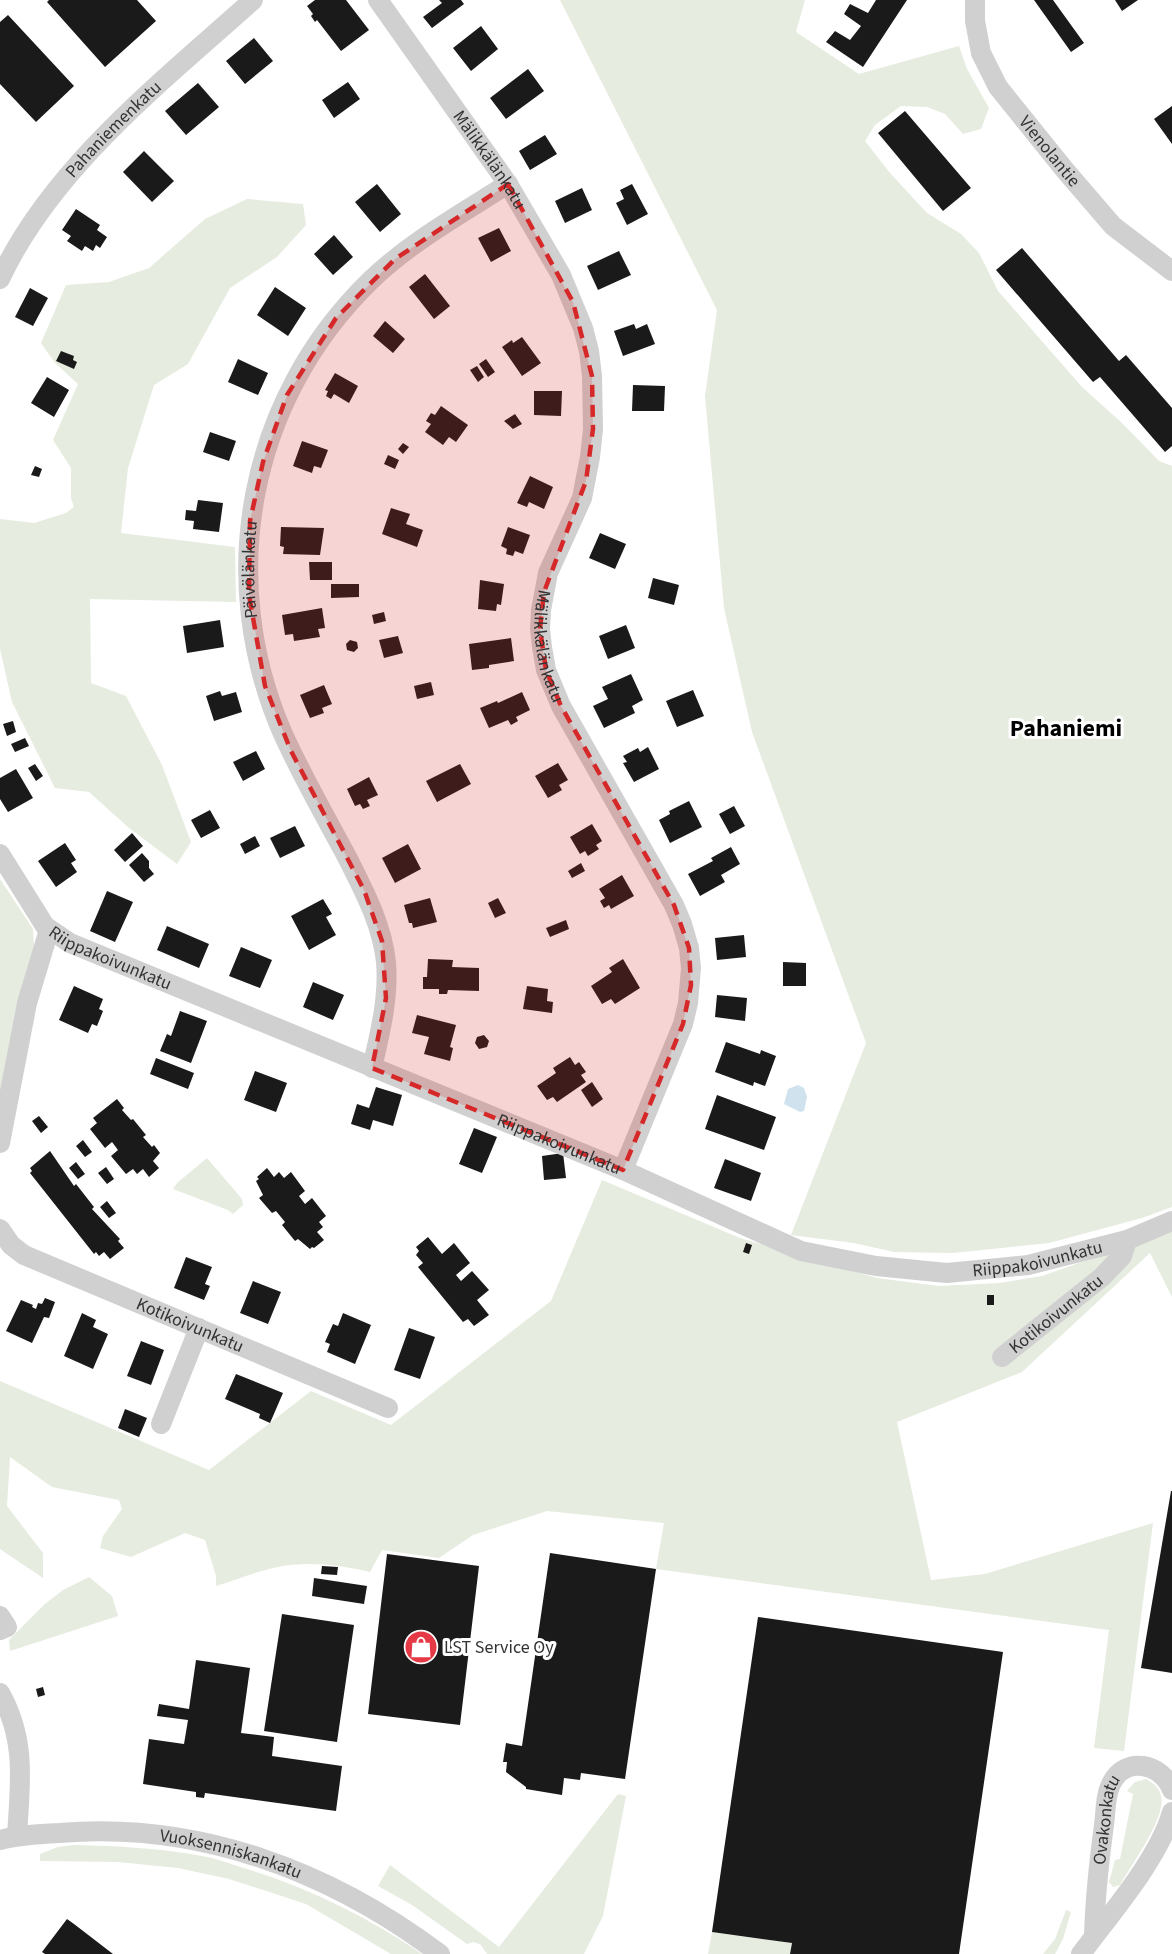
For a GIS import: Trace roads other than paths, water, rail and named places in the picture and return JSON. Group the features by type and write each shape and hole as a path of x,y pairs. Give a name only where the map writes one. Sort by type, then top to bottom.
{"street":[{"name":"Pahaniemenkatu","path":"0,279 32,224 106,133 253,0"},
{"name":"Mälikkälänkatu","path":"378,0 508,184 561,275 573,302 589,351 593,429 586,481 582,498 549,573 543,601 540,629 546,670 561,706 674,905 689,948 691,985 682,1024 622,1170"},
{"name":"Vienolantie","path":"975,0 975,21 981,53 998,87 1113,226 1172,271"},
{"name":"Päivölänkatu","path":"372,1068 386,998 386,960 382,941 371,907 291,751 266,686 253,631 249,595 250,521 266,453 287,395 315,346 336,318 394,259 508,184"},
{"name":"Riippakoivunkatu","path":"0,854 49,930 70,943 622,1170 801,1251 876,1266 947,1273 1029,1265 1127,1240 1172,1221"},
{"path":"0,1143 27,1003 49,930"},
{"name":"Kotikoivunkatu","path":"0,1229 11,1245 24,1255 388,1408"},
{"name":"Kotikoivunkatu","path":"1002,1357 1102,1277 1122,1256 1127,1240"},
{"path":"160,1424 199,1328"},
{"path":"0,1616 7,1627 0,1630"},
{"path":"0,1694 19,1746 21,1774 8,1838"},
{"name":"Ovakonkatu","path":"1094,1936 1100,1849 1108,1793 1112,1782 1128,1767 1139,1766 1165,1775 1172,1790"},
{"name":"Ovakonkatu","path":"1081,1954 1154,1855 1172,1812"},
{"name":"Vuoksenniskankatu","path":"8,1838 88,1830 129,1831 216,1845 296,1869 328,1885 423,1941 440,1954"}],"water":[{"path":"798,1085 804,1088 807,1097 804,1111 800,1112 784,1104 788,1089"}],"place":[{"name":"LST Service Oy","path":"421,1647"}],"district":[{"name":"Pahaniemi","path":"1066,728"}]}
